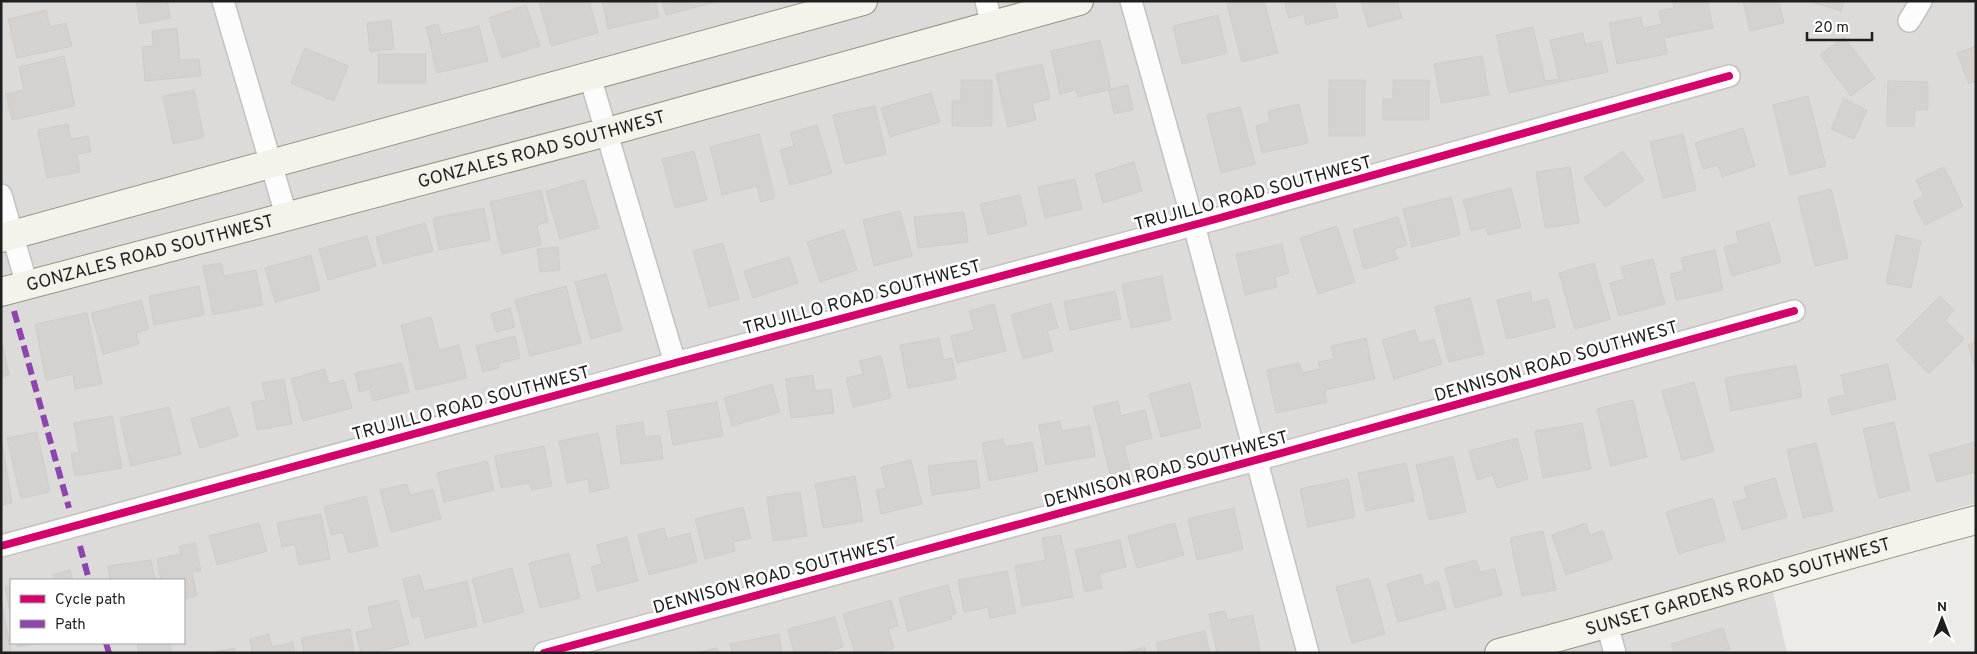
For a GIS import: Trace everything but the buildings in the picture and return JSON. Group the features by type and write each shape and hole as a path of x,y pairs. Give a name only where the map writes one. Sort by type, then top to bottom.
{"street":[{"path":"223,1 287,218"},
{"path":"7,236 863,1"},
{"name":"GONZALES ROAD SOUTHWEST","path":"1,292 607,132 989,14 1079,1"},
{"path":"1131,1 1194,225 1308,653"},
{"path":"1909,21 1921,1"},
{"name":"TRUJILLO ROAD SOUTHWEST","path":"1,546 675,363 1194,225 1730,76"},
{"path":"590,77 675,363"},
{"path":"1,195 7,236 27,285"},
{"name":"DENNISON ROAD SOUTHWEST","path":"544,653 1256,460 1794,311"},
{"name":"SUNSET GARDENS ROAD SOUTHWEST","path":"1499,653 1607,625 1851,553 1976,520"},
{"path":"1607,625 1615,653"}],"shaded area":[{"path":"1,1 1976,1 1976,503 1766,562 1787,653 1,653"}],"marked path":[{"path":"14,311 69,508"},
{"path":"80,546 89,579"},
{"path":"106,644 109,653"}],"cycle path":[{"path":"1,546 675,363 1216,219 1729,76"},
{"path":"544,653 1278,454 1794,311"}]}
